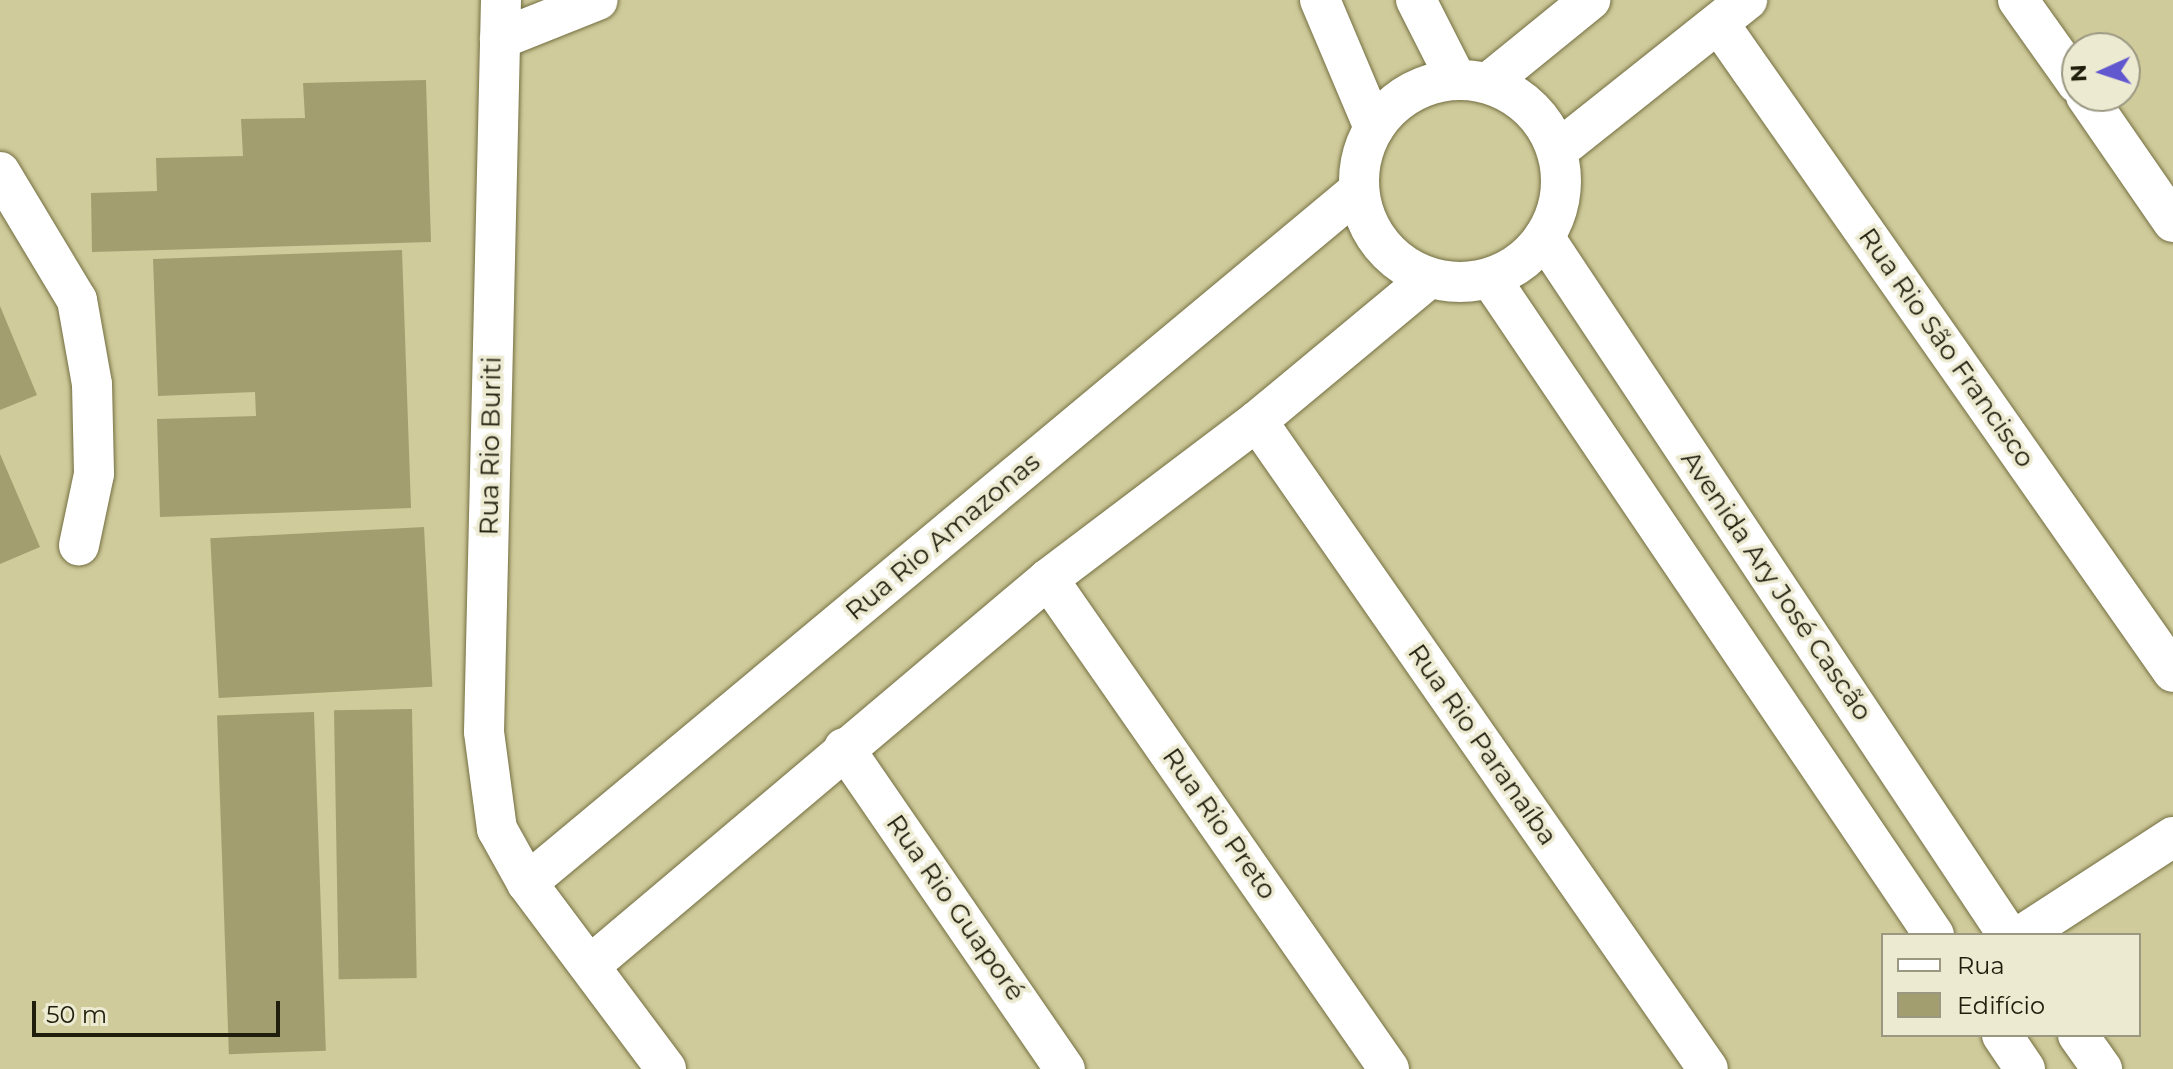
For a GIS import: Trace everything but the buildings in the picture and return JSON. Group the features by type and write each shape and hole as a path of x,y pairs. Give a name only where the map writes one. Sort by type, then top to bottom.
{"street":[{"path":"501,19 598,0"},
{"path":"1320,0 1374,128"},
{"path":"1416,0 1472,81 1534,113 1557,151 1562,181 1544,237 1521,262 1490,278 1460,283 1429,278 1395,259 1370,228 1359,190 1361,158 1374,128 1395,103 1424,86 1472,81 1590,0"},
{"path":"2018,0 2061,60"},
{"path":"1557,151 1733,12"},
{"name":"Rua Rio São Francisco","path":"1733,12 2162,636 2173,672"},
{"name":"Rua Rio Buriti","path":"501,19 484,732 497,829 527,883 593,963 666,1069"},
{"path":"2097,112 2173,222"},
{"path":"0,172 77,300 92,384 94,474 79,545"},
{"name":"Rua Rio Amazonas","path":"527,883 1359,190"},
{"name":"Avenida Ary José Cascão","path":"1544,237 2007,933"},
{"path":"593,963 844,748 1048,579 1257,421 1429,278"},
{"path":"1490,278 1933,933"},
{"name":"Rua Rio Paranaíba","path":"1257,421 1708,1069"},
{"name":"Rua Rio Preto","path":"1048,579 1389,1069"},
{"name":"Rua Rio Guaporé","path":"844,748 1065,1069"},
{"path":"2025,933 2173,837"},
{"path":"2003,1037 2025,1069"},
{"path":"2079,1037 2102,1069"}]}
